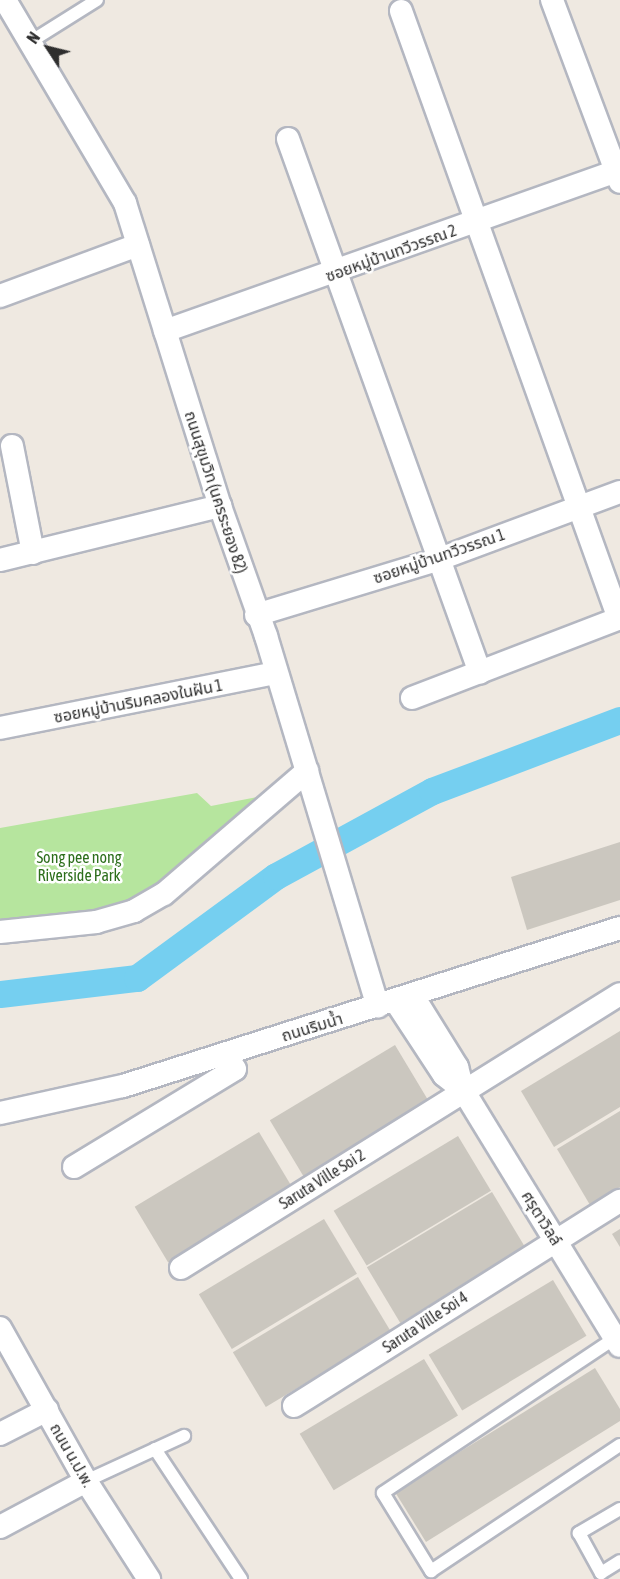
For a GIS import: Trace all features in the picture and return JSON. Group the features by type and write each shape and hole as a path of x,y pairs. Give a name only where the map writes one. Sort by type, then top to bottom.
{"street":[{"name":"ถนนสุขุมวิท (นครระยอง 82)","path":"5,0 125,203 346,899 395,1001"},
{"path":"552,0 618,176"},
{"path":"400,11 619,619 412,699"},
{"path":"288,139 437,560 480,673"},
{"name":"ซอยหมู่บ้านทวีวรรณ 2","path":"165,331 618,176"},
{"path":"0,297 138,245"},
{"path":"12,446 33,553"},
{"name":"ซอยหมู่บ้านทวีวรรณ 1","path":"256,615 437,560 620,492"},
{"path":"0,560 220,506"},
{"name":"ซอยหมู่บ้านริมคลองในฝัน 1","path":"0,728 275,673"},
{"path":"0,932 96,922 134,911 164,894 307,771"},
{"name":"ถนนริมน้ำ","path":"0,1113 123,1086 620,928"},
{"name":"Saruta Ville Soi 2","path":"181,1268 620,994"},
{"name":"ศรุตาวิลล์","path":"395,1001 444,1075 463,1090 618,1342"},
{"path":"74,1167 235,1069 225,1054"},
{"name":"Saruta Ville Soi 4","path":"294,1406 555,1239 620,1201"},
{"name":"ถนน น.ป.พ.","path":"0,1328 86,1481 149,1579"},
{"path":"0,1434 46,1410"},
{"path":"0,1527 86,1481"}],"lane":[{"path":"30,42 97,0"},
{"path":"618,1342 383,1492 431,1570 620,1445"},
{"path":"86,1481 184,1436"},
{"path":"155,1449 241,1579"},
{"path":"620,1509 579,1533 602,1573 620,1561"}],"green space":[{"name":"Song pee nong Riverside Park","path":"197,793 211,806 273,794 133,906 0,928 0,828"}],"building":[{"path":"620,842 620,900 527,930 511,877"},
{"path":"620,1031 620,1107 554,1147 521,1091"},
{"path":"395,1045 428,1101 303,1176 270,1120"},
{"path":"620,1111 620,1187 590,1205 557,1149"},
{"path":"259,1132 292,1188 168,1262 135,1207"},
{"path":"458,1136 491,1191 367,1266 334,1211"},
{"path":"492,1192 525,1248 400,1323 367,1267"},
{"path":"324,1219 357,1274 232,1349 199,1294"},
{"path":"620,1229 620,1247 612,1234"},
{"path":"358,1277 391,1332 266,1407 233,1352"},
{"path":"553,1280 586,1336 462,1410 429,1355"},
{"path":"424,1359 458,1416 334,1490 300,1434"},
{"path":"595,1368 620,1409 620,1421 426,1542 395,1492"}],"waterway":[{"path":"0,994 137,978 276,876 432,791 620,720"}]}
